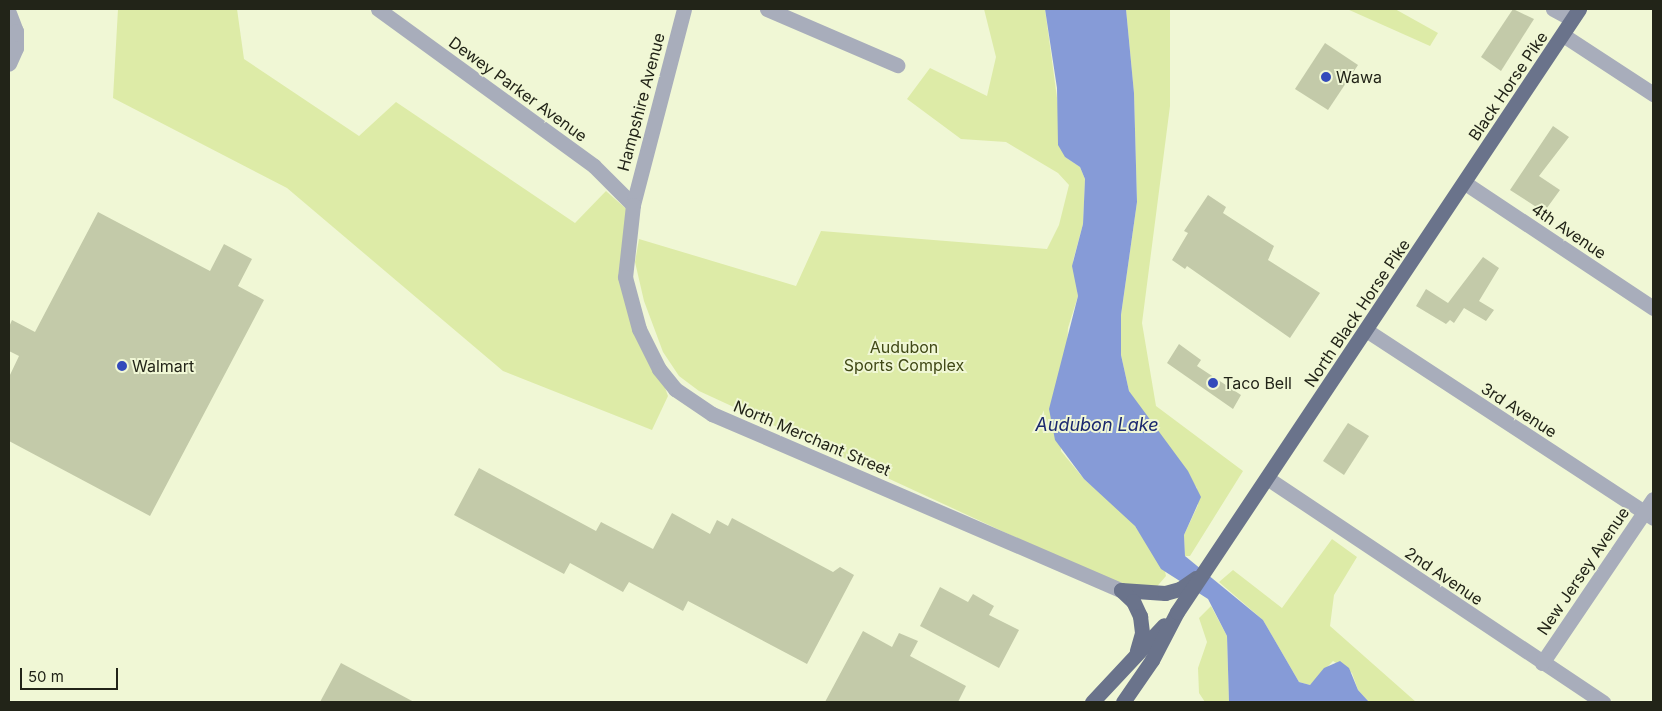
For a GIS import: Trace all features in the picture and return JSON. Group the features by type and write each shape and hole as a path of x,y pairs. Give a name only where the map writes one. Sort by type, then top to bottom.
{"main road":[{"name":"Black Horse Pike","path":"1465,183 1576,14"},
{"name":"North Black Horse Pike","path":"1177,612 1184,592 1202,574 1465,183"},
{"path":"1121,590 1165,593 1184,592"},
{"path":"1121,590 1133,601 1140,616 1142,633 1136,655"},
{"path":"1092,702 1177,612"},
{"path":"1123,702 1152,660 1177,612"}],"street":[{"name":"Dewey Parker Avenue","path":"378,9 594,166 633,205"},
{"name":"Hampshire Avenue","path":"633,205 684,9"},
{"path":"767,9 896,65"},
{"path":"1554,9 1576,14"},
{"path":"9,13 16,31 16,48 9,64"},
{"path":"1563,35 1653,94"},
{"name":"4th Avenue","path":"1465,183 1653,308"},
{"name":"North Merchant Street","path":"633,205 625,277 630,301 639,329 659,369 675,388 694,404 1121,590"},
{"name":"3rd Avenue","path":"1366,330 1649,515"},
{"name":"2nd Avenue","path":"1267,478 1603,702"},
{"name":"New Jersey Avenue","path":"1542,663 1649,515 1653,499"}],"green space":[{"path":"118,9 237,9 244,59 359,136 396,102 575,223 606,191 632,214 625,277 668,396 652,430 503,371 287,188 113,98"},
{"name":"Audubon Sports Complex","path":"984,9 1045,9 1065,157 1080,167 1085,179 1083,224 1073,261 1078,296 1068,328 1061,451 1084,479 1131,520 1165,571 1166,576 1147,598 699,391 679,376 663,352 644,301 635,262 639,239 796,286 821,231 1047,249 1059,225 1069,185 1058,173 1006,142 961,139 907,99 930,68 987,96 996,57"},
{"path":"1126,9 1170,9 1170,106 1142,323 1156,406 1243,471 1190,556 1185,556 1184,535 1198,505 1197,488 1129,391 1121,355 1121,315 1137,202 1134,93"},
{"path":"1347,9 1395,9 1438,33 1430,46"},
{"path":"1332,539 1357,557 1334,595 1330,626 1416,702 1369,702 1358,690 1352,673 1333,661 1310,685 1299,682 1263,620 1219,582 1233,570 1282,608"},
{"path":"1211,606 1227,636 1229,702 1205,702 1199,693 1198,668 1207,642 1199,618"}],"water":[{"name":"Audubon Lake","path":"1045,9 1126,9 1134,93 1137,202 1121,315 1121,355 1129,391 1188,471 1201,497 1184,535 1185,556 1263,620 1299,682 1310,685 1324,668 1340,661 1349,668 1358,690 1369,702 1229,702 1227,636 1208,599 1161,569 1135,526 1084,479 1055,440 1049,409 1078,296 1072,266 1083,224 1085,179 1080,167 1065,157 1058,145 1057,88"}],"building":[{"path":"1513,9 1534,19 1501,71 1481,57"},
{"name":"Wawa","path":"1325,43 1358,65 1328,110 1295,89"},
{"path":"1553,126 1569,137 1539,176 1560,190 1544,212 1510,190"},
{"path":"1208,195 1226,207 1223,213 1274,246 1268,260 1320,293 1290,338 1187,266 1185,269 1172,260 1188,233 1184,231"},
{"name":"Walmart","path":"98,212 210,271 224,244 252,259 238,286 264,300 150,516 9,441 9,377 19,356 9,351 9,327 12,320 35,332"},
{"path":"1483,257 1499,268 1479,301 1494,310 1486,321 1464,308 1454,323 1450,320 1446,324 1416,306 1426,289 1448,303"},
{"path":"1179,344 1201,360 1197,366 1241,395 1233,409 1167,363"},
{"path":"1348,423 1369,436 1344,475 1323,461"},
{"path":"479,468 596,531 601,522 653,549 672,513 710,534 717,520 728,526 732,518 833,572 840,567 854,575 807,664 688,601 683,611 629,582 623,592 570,563 564,574 454,515"},
{"path":"940,587 968,602 973,594 994,606 989,615 1019,630 999,668 920,626"},
{"path":"863,631 892,647 899,633 918,641 910,656 966,686 958,702 825,702"},
{"path":"341,663 414,702 320,702"}],"place":[{"name":"Wawa","path":"1326,77"},
{"name":"Walmart","path":"122,366"},
{"name":"Taco Bell","path":"1213,383"}]}
